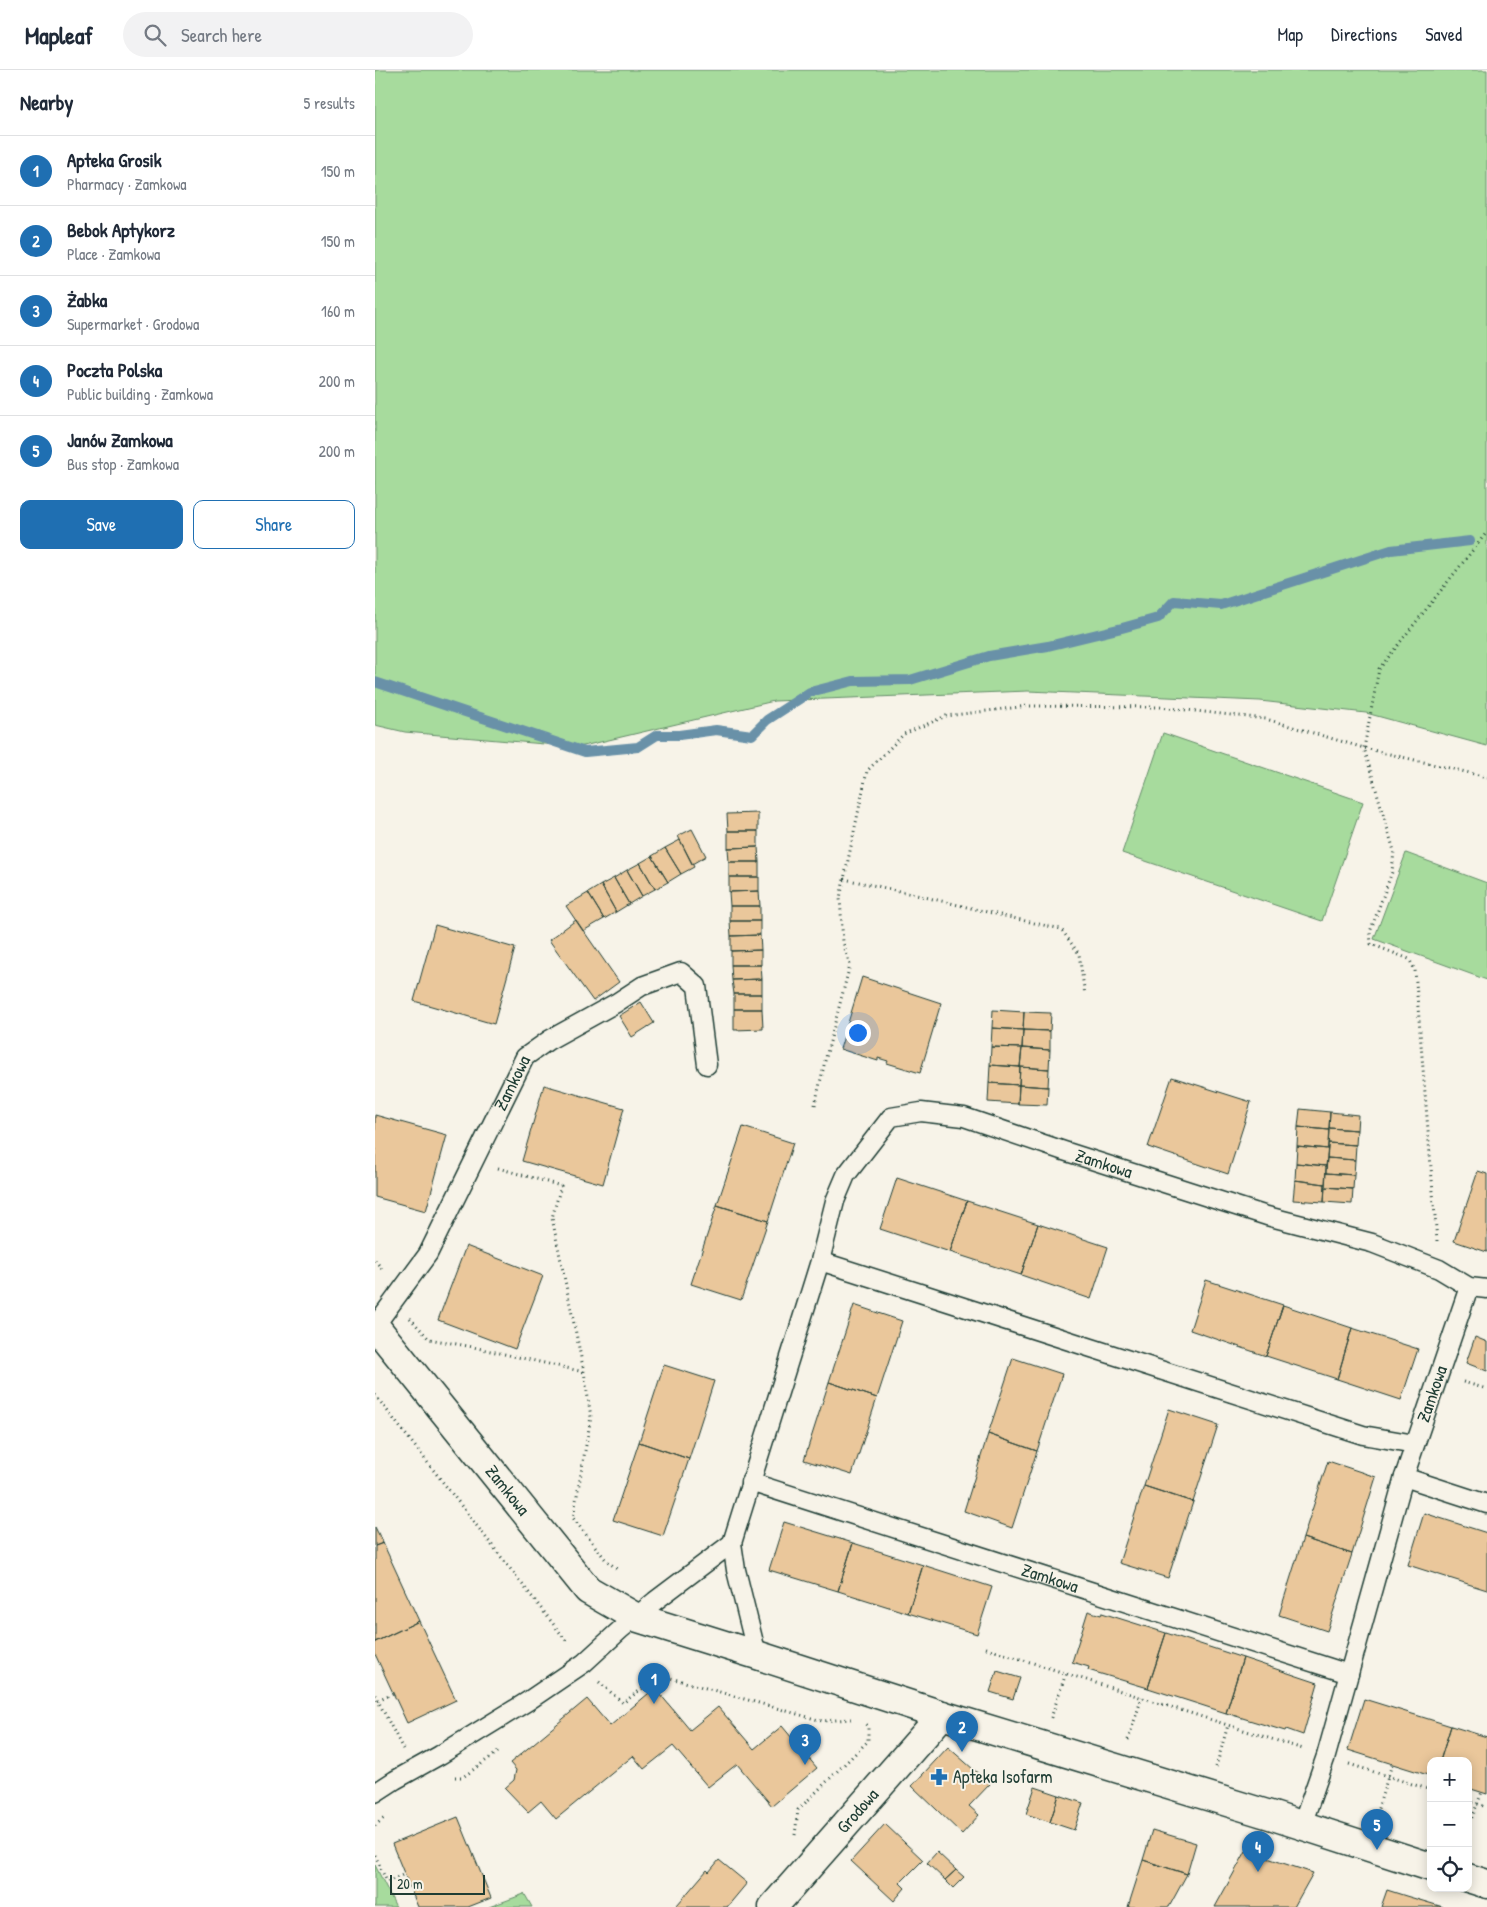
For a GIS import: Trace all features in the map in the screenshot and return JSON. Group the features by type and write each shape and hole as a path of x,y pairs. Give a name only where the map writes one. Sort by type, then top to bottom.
{"street":[{"name":"Zamkowa","path":"375,1326 588,1590 635,1617 757,1654 942,1715 1427,1865"},
{"name":"Grodowa","path":"773,1907 942,1715"},
{"path":"1472,1879 1487,1884"}],"lane":[{"name":"Zamkowa","path":"375,1326 427,1254 525,1057 549,1040 617,1003 642,986 681,972 697,986 707,1065"},
{"name":"Zamkowa","path":"757,1654 736,1570 732,1543 820,1261 835,1200 846,1176 891,1117 921,1112 964,1117 1267,1216 1372,1244 1439,1269 1469,1287 1487,1289"},
{"name":"Zamkowa","path":"820,1261 1363,1435 1415,1444"},
{"name":"Zamkowa","path":"1302,1825 1326,1756 1404,1477 1469,1287"},
{"path":"1404,1477 1487,1504"},
{"name":"Zamkowa","path":"750,1482 1349,1674"},
{"path":"375,1793 528,1701 584,1663 635,1617 732,1543"}],"path":[{"path":"1439,1269 1415,970 1409,959 1371,944 1370,932 1392,872 1394,851 1364,748 1379,669 1487,532"},
{"path":"815,1105 850,965 843,942 840,898 867,770 904,734 946,716 1028,706 1160,707 1266,719 1364,748 1487,777"},
{"path":"844,879 914,893 1061,929 1079,954 1085,995"},
{"path":"476,1155 489,1165 561,1186 552,1218 584,1372 591,1417 573,1518 606,1560 619,1570"},
{"path":"375,1260 400,1292 407,1314 429,1339 584,1372"},
{"path":"375,1395 596,1679 623,1703 660,1675 822,1721 857,1719 869,1727 868,1741 798,1810 794,1844"},
{"path":"986,1648 1427,1789"},
{"path":"1049,1722 1066,1673"},
{"path":"378,1700 393,1692"},
{"path":"375,1695 413,1769"},
{"path":"1126,1747 1141,1698"},
{"path":"1213,1775 1228,1725"},
{"path":"454,1777 463,1777 502,1748"},
{"path":"1373,1824 1392,1764"},
{"path":"1472,1817 1481,1792"},
{"path":"1472,1803 1487,1807"},
{"path":"375,1826 389,1813"},
{"path":"375,1855 387,1882 405,1874"}],"green space":[{"path":"375,70 1487,70 1487,746 1366,713 1260,701 1028,691 774,701 579,747 405,732 375,725"},
{"path":"1163,733 1363,802 1322,921 1122,853"},
{"path":"1406,853 1487,883 1487,980 1374,939"},
{"path":"375,1865 396,1907 375,1907"},
{"path":"524,1894 532,1907 489,1907"}],"building":[{"path":"758,813 758,831 728,831 727,814"},
{"path":"692,829 706,856 692,864 678,836"},
{"path":"728,831 758,831 758,847 728,848"},
{"path":"680,840 694,867 681,874 665,848"},
{"path":"758,847 759,862 729,862 728,848"},
{"path":"665,848 681,874 668,882 652,856"},
{"path":"652,856 668,882 655,889 640,863"},
{"path":"729,862 759,862 759,877 729,877"},
{"path":"640,863 655,889 642,896 627,870"},
{"path":"627,870 642,896 629,904 614,878"},
{"path":"729,877 759,877 759,891 729,892"},
{"path":"614,878 629,904 616,912 601,885"},
{"path":"601,885 616,912 604,919 588,893"},
{"path":"759,891 760,906 730,906 729,892"},
{"path":"588,893 604,919 583,931 566,906"},
{"path":"730,906 760,906 760,921 730,921"},
{"path":"576,920 619,982 593,1001 549,940"},
{"path":"730,921 760,921 760,935 731,936"},
{"path":"435,925 515,948 494,1024 414,1001"},
{"path":"760,935 761,950 731,951 731,936"},
{"path":"761,950 761,965 731,965 731,951"},
{"path":"731,965 761,965 762,979 732,980"},
{"path":"862,977 941,1003 920,1073 887,1063 888,1061 878,1058 878,1061 840,1049"},
{"path":"762,979 762,994 734,994 732,980"},
{"path":"734,994 762,994 762,1009 734,1009"},
{"path":"641,1002 654,1023 632,1037 619,1016"},
{"path":"734,1009 762,1009 763,1029 734,1030"},
{"path":"993,1010 1024,1012 1023,1030 992,1028"},
{"path":"1024,1012 1051,1013 1050,1031 1023,1030"},
{"path":"992,1028 1023,1030 1022,1048 991,1047"},
{"path":"1023,1030 1050,1031 1050,1050 1022,1048"},
{"path":"991,1047 1022,1048 1020,1067 990,1065"},
{"path":"1022,1048 1050,1050 1049,1069 1020,1067"},
{"path":"990,1065 1020,1067 1019,1085 989,1083"},
{"path":"1020,1067 1049,1069 1048,1087 1019,1085"},
{"path":"1172,1077 1251,1102 1228,1174 1148,1147"},
{"path":"989,1083 1019,1085 1018,1104 988,1102"},
{"path":"544,1085 624,1108 603,1184 522,1161"},
{"path":"1019,1085 1048,1087 1047,1105 1018,1104"},
{"path":"1300,1109 1330,1112 1329,1130 1298,1127"},
{"path":"1330,1112 1358,1115 1357,1130 1329,1128"},
{"path":"375,1115 447,1135 426,1211 375,1197"},
{"path":"743,1127 793,1143 768,1221 717,1205"},
{"path":"1298,1127 1329,1130 1328,1149 1297,1146"},
{"path":"1329,1128 1357,1130 1356,1145 1328,1143"},
{"path":"1328,1143 1356,1145 1355,1160 1327,1158"},
{"path":"1297,1146 1328,1149 1326,1166 1296,1163"},
{"path":"1327,1158 1355,1160 1354,1175 1326,1173"},
{"path":"1296,1163 1326,1166 1325,1184 1295,1180"},
{"path":"1478,1171 1487,1174 1487,1252 1454,1241"},
{"path":"1326,1173 1354,1175 1353,1189 1325,1187"},
{"path":"897,1178 967,1201 950,1252 880,1229"},
{"path":"1295,1180 1325,1184 1324,1202 1293,1200"},
{"path":"1325,1187 1353,1189 1352,1204 1324,1202"},
{"path":"967,1201 1038,1224 1021,1275 950,1252"},
{"path":"717,1205 768,1221 741,1300 691,1284"},
{"path":"1038,1224 1108,1247 1091,1299 1021,1275"},
{"path":"466,1246 543,1276 515,1349 438,1320"},
{"path":"1206,1280 1283,1305 1266,1356 1190,1330"},
{"path":"854,1305 902,1321 877,1398 829,1382"},
{"path":"1283,1305 1352,1328 1337,1379 1266,1356"},
{"path":"1352,1328 1418,1349 1401,1400 1337,1379"},
{"path":"1475,1337 1487,1342 1487,1371 1466,1363"},
{"path":"1013,1358 1062,1374 1037,1451 988,1434"},
{"path":"664,1365 714,1381 689,1459 639,1442"},
{"path":"829,1382 877,1398 852,1475 804,1460"},
{"path":"1169,1409 1218,1425 1193,1502 1144,1486"},
{"path":"988,1434 1037,1451 1012,1528 964,1511"},
{"path":"639,1442 689,1459 663,1536 613,1520"},
{"path":"1328,1461 1376,1477 1352,1554 1303,1538"},
{"path":"1144,1486 1193,1502 1168,1578 1119,1563"},
{"path":"1424,1513 1487,1533 1487,1590 1408,1565"},
{"path":"784,1522 853,1543 838,1591 769,1570"},
{"path":"375,1527 383,1543 375,1546"},
{"path":"1303,1538 1352,1554 1327,1631 1279,1615"},
{"path":"383,1543 419,1621 375,1642 375,1546"},
{"path":"853,1543 923,1565 908,1613 838,1591"},
{"path":"923,1565 992,1587 977,1634 908,1613"},
{"path":"1088,1611 1101,1615 1102,1613 1166,1633 1148,1688 1088,1670 1089,1667 1072,1662"},
{"path":"419,1621 456,1700 407,1723 375,1654 375,1642"},
{"path":"1166,1633 1243,1658 1226,1713 1148,1688"},
{"path":"1243,1658 1318,1683 1303,1735 1226,1713"},
{"path":"997,1671 1020,1678 1013,1699 990,1692"},
{"path":"655,1688 690,1730 718,1707 754,1749 782,1726 817,1768 772,1806 737,1764 708,1787 673,1746 644,1769 633,1756 556,1819 541,1801 528,1812 505,1788 514,1780 516,1770 510,1763 587,1699 610,1726"},
{"path":"1364,1699 1451,1726 1441,1757 1427,1757 1427,1775 1348,1750"},
{"path":"1451,1726 1487,1737 1487,1794 1472,1789 1472,1757 1441,1757"},
{"path":"948,1747 990,1784 969,1806 979,1815 962,1834 912,1786"},
{"path":"1035,1787 1059,1795 1050,1822 1026,1814"},
{"path":"1059,1795 1083,1803 1074,1830 1050,1822"},
{"path":"458,1817 491,1898 468,1907 418,1907 392,1844"},
{"path":"885,1824 923,1860 900,1883 905,1888 894,1901 851,1861"},
{"path":"1152,1830 1196,1843 1187,1874 1143,1860"},
{"path":"1246,1851 1313,1873 1294,1907 1215,1907"},
{"path":"937,1852 956,1870 945,1880 927,1863"},
{"path":"719,1860 747,1883 727,1907 679,1907 677,1905 707,1870 709,1872"},
{"path":"1143,1860 1187,1874 1169,1907 1128,1907"},
{"path":"956,1870 964,1877 953,1888 945,1880"},
{"path":"1387,1890 1406,1896 1443,1907 1381,1907"}],"waterway":[{"path":"375,682 585,752 638,747 657,735 679,735 716,730 752,735 767,720 810,692 853,681 910,680 989,656 1048,646 1158,618 1174,601 1221,605 1391,550 1470,541"}],"place":[{"name":"Apteka Grosik","path":"654,1704"},
{"name":"Bebok Aptykorz","path":"962,1752"},
{"name":"Żabka","path":"805,1765"},
{"name":"Apteka Isofarm","path":"939,1777"},
{"name":"Janów Zamkowa","path":"1377,1850"},
{"name":"Poczta Polska","path":"1258,1872"}]}
